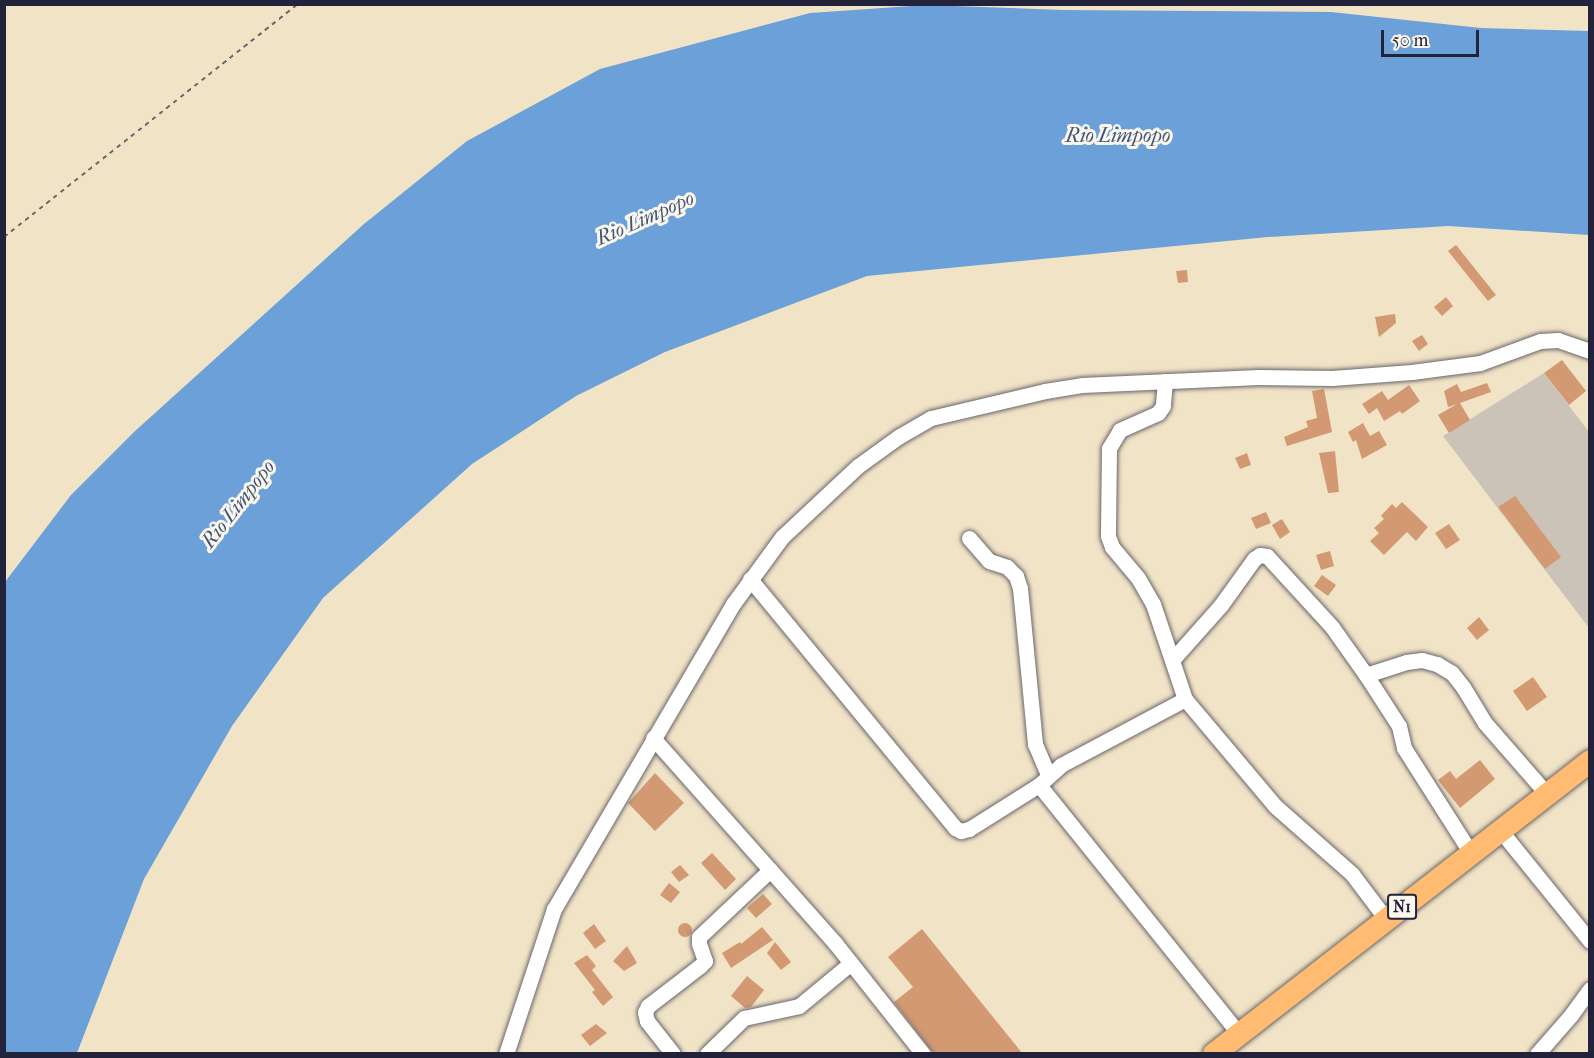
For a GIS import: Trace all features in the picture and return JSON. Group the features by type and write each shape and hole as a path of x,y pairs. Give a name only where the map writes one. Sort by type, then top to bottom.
{"highway":[{"name":"N1","path":"1214,1053 1590,761"}],"street":[{"path":"506,1053 554,909 699,658 750,579 782,537 858,466 898,437 931,418 1045,391 1082,385 1258,377 1332,378 1412,372 1480,363 1540,340 1558,340 1590,351"},
{"path":"1165,381 1163,406 1158,413 1120,430 1112,439 1109,448 1106,523 1112,547 1138,579 1154,604 1185,699 1275,806 1352,874 1386,919"},
{"path":"969,538 989,561 1006,567 1016,576 1020,588 1035,744 1043,779 1239,1034"},
{"path":"1173,659 1221,605 1260,555 1267,556 1332,627 1366,675 1399,726 1404,748 1471,853"},
{"path":"750,579 955,828 961,831 969,829 1043,779 1185,699"},
{"path":"1366,675 1406,662 1422,660 1437,664 1452,673 1485,723 1547,794"},
{"path":"653,738 851,963 923,1053"},
{"path":"1500,830 1590,941"},
{"path":"673,1053 647,1021 645,1012 648,1006 705,961 699,937 770,870"},
{"path":"707,1053 744,1018 799,1006 851,963"},
{"path":"1537,1053 1566,1021 1590,989"}],"path":[{"path":"4,237 298,4"}],"shaded area":[{"path":"1544,373 1589,432 1589,628 1443,436"}],"water":[{"name":"Rio Limpopo","path":"926,5 1063,10 1331,12 1481,28 1589,31 1589,235 1448,226 1268,237 867,276 665,352 576,396 472,464 323,598 232,726 144,879 77,1053 5,1053 5,582 71,495 134,432 364,224 467,141 600,69 810,13"}],"building":[{"path":"1456,245 1496,295 1488,301 1448,251"},
{"path":"1187,270 1188,282 1178,283 1176,271"},
{"path":"1446,297 1453,306 1442,316 1434,307"},
{"path":"1395,314 1396,323 1379,337 1375,317"},
{"path":"1422,335 1428,344 1419,351 1412,341"},
{"path":"1562,360 1586,391 1569,405 1544,373"},
{"path":"1487,383 1491,392 1460,403 1470,420 1449,433 1438,415 1457,404 1448,407 1444,391 1457,384 1461,392"},
{"path":"1409,385 1420,401 1402,414 1400,411 1384,421 1377,408 1369,414 1362,404 1382,391 1388,400"},
{"path":"1324,389 1332,432 1287,446 1284,437 1308,427 1306,421 1317,418 1312,391"},
{"path":"1363,423 1370,436 1379,431 1387,445 1362,459 1356,440 1353,442 1348,432"},
{"path":"1335,451 1339,492 1328,493 1319,453"},
{"path":"1247,453 1251,465 1240,469 1235,458"},
{"path":"1515,496 1561,557 1545,569 1498,507"},
{"path":"1402,502 1428,527 1416,541 1407,532 1384,555 1370,541 1379,533 1374,528 1384,519 1381,516 1392,504 1396,508"},
{"path":"1266,512 1271,523 1256,529 1251,518"},
{"path":"1282,519 1290,532 1280,539 1272,525"},
{"path":"1449,524 1460,540 1446,549 1435,533"},
{"path":"1330,551 1334,566 1321,570 1316,555"},
{"path":"1322,575 1336,585 1328,596 1314,586"},
{"path":"1479,617 1489,630 1477,640 1467,628"},
{"path":"1533,677 1547,697 1527,711 1513,691"},
{"path":"1480,760 1495,779 1460,808 1438,780 1450,771 1456,779"},
{"path":"655,773 684,803 655,831 628,803"},
{"path":"712,853 736,879 725,890 701,863"},
{"path":"680,865 689,875 679,882 671,872"},
{"path":"669,883 680,892 671,903 660,895"},
{"path":"763,894 772,904 756,918 747,908"},
{"path":"685,923 690,925 692,930 690,935 685,937 680,935 678,930 680,925"},
{"path":"594,924 606,941 595,949 583,933"},
{"path":"762,927 773,940 731,968 722,953 740,942 741,944"},
{"path":"922,929 1022,1053 933,1053 894,1002 913,987 888,957"},
{"path":"775,942 791,962 781,970 767,953"},
{"path":"627,946 637,963 624,971 613,961"},
{"path":"587,955 596,966 592,970 613,997 603,1006 592,992 595,990 574,963"},
{"path":"747,976 764,990 751,1007 745,1008 731,996"},
{"path":"596,1024 607,1033 590,1046 581,1035"}]}
